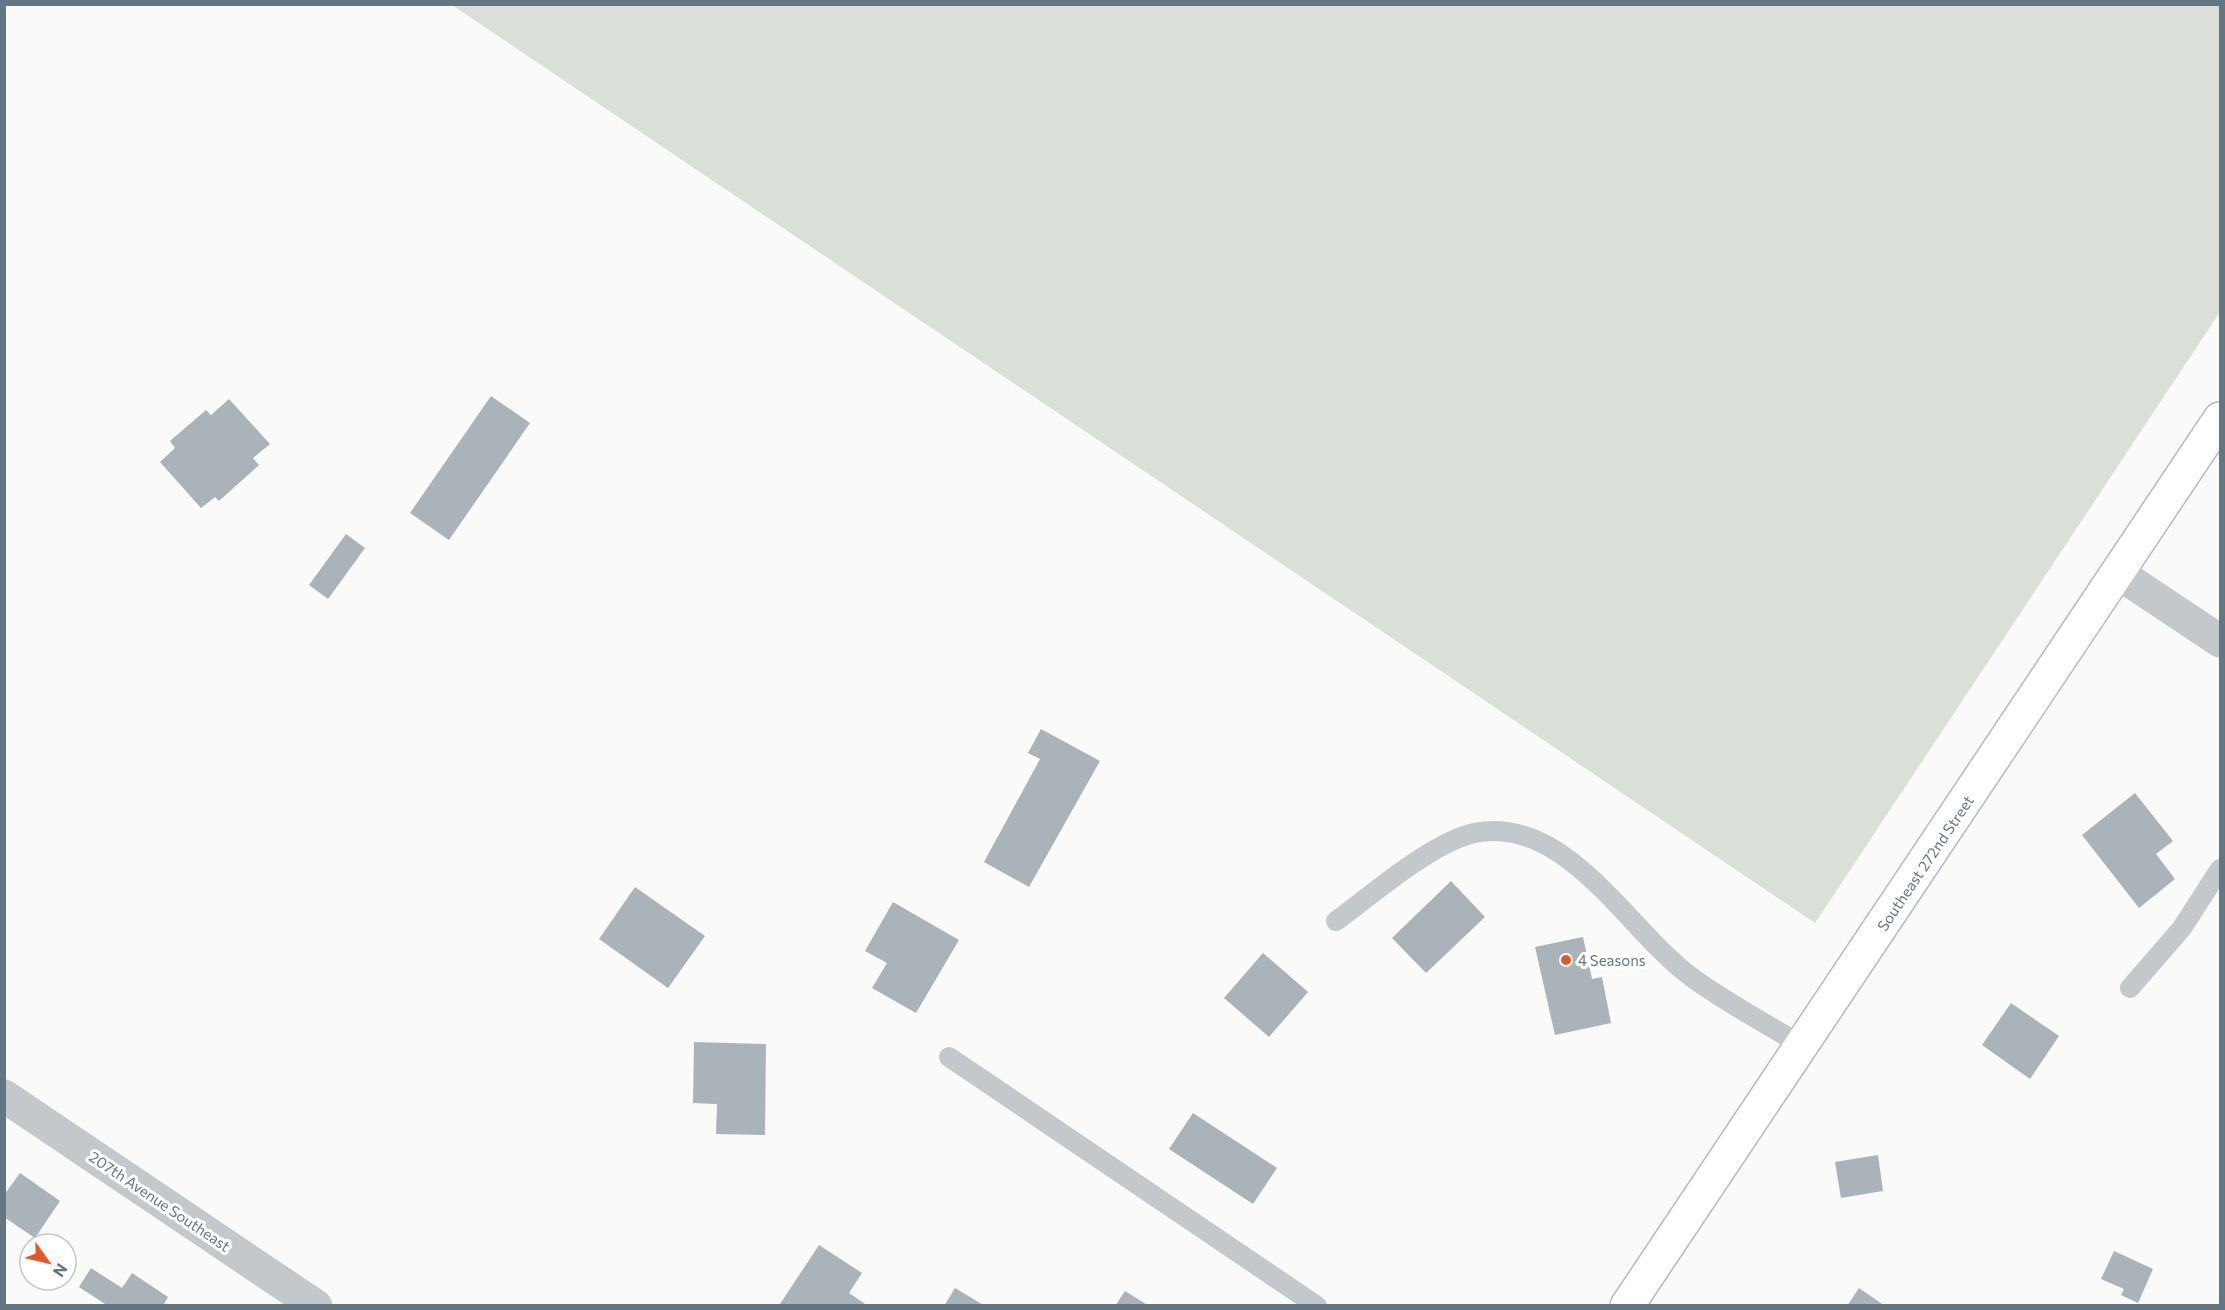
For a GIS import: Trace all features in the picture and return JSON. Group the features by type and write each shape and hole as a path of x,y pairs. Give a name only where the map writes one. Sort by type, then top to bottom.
{"main road":[{"name":"Southeast 272nd Street","path":"1628,1305 2220,419"}],"street":[{"path":"2118,573 2220,641"},
{"name":"207th Avenue Southeast","path":"4,1096 316,1305"}],"lane":[{"path":"1336,921 1434,850 1471,834 1510,831 1560,853 1688,975 1803,1046"},
{"path":"2130,988 2182,928 2220,869"},
{"path":"949,1057 1317,1305"}],"shaded area":[{"path":"452,5 2220,5 2220,312 1815,923"}],"building":[{"path":"491,396 530,423 449,540 410,513"},
{"path":"229,399 270,444 253,458 259,465 219,501 215,497 201,508 160,462 175,448 170,441 206,410 211,415"},
{"path":"346,534 365,548 328,599 309,585"},
{"path":"1041,729 1100,761 1029,887 984,862 1040,759 1028,753"},
{"path":"2135,793 2173,841 2156,854 2175,879 2139,908 2082,835"},
{"path":"1451,881 1485,917 1426,973 1392,938"},
{"path":"635,887 705,936 668,988 599,939"},
{"path":"893,902 959,940 916,1013 872,988 887,963 865,951"},
{"path":"1583,937 1592,979 1602,977 1611,1023 1555,1035 1535,947"},
{"path":"1263,953 1308,992 1269,1037 1224,998"},
{"path":"2011,1003 2059,1036 2030,1079 1982,1045"},
{"path":"694,1042 766,1044 765,1135 716,1134 717,1104 693,1103"},
{"path":"1193,1113 1277,1168 1253,1204 1169,1149"},
{"path":"1878,1155 1883,1191 1841,1198 1835,1162"},
{"path":"20,1173 60,1201 39,1232 26,1232 4,1217 4,1195"},
{"path":"819,1245 862,1273 849,1293 868,1306 780,1304"},
{"path":"2114,1251 2153,1269 2138,1303 2121,1295 2124,1289 2101,1279"},
{"path":"91,1268 122,1288 132,1273 168,1297 163,1306 108,1306 79,1287"},
{"path":"955,1288 985,1306 944,1306"},
{"path":"1859,1288 1885,1306 1847,1306"},
{"path":"1125,1291 1149,1306 1115,1306"}],"place":[{"name":"4 Seasons","path":"1566,960"}]}
